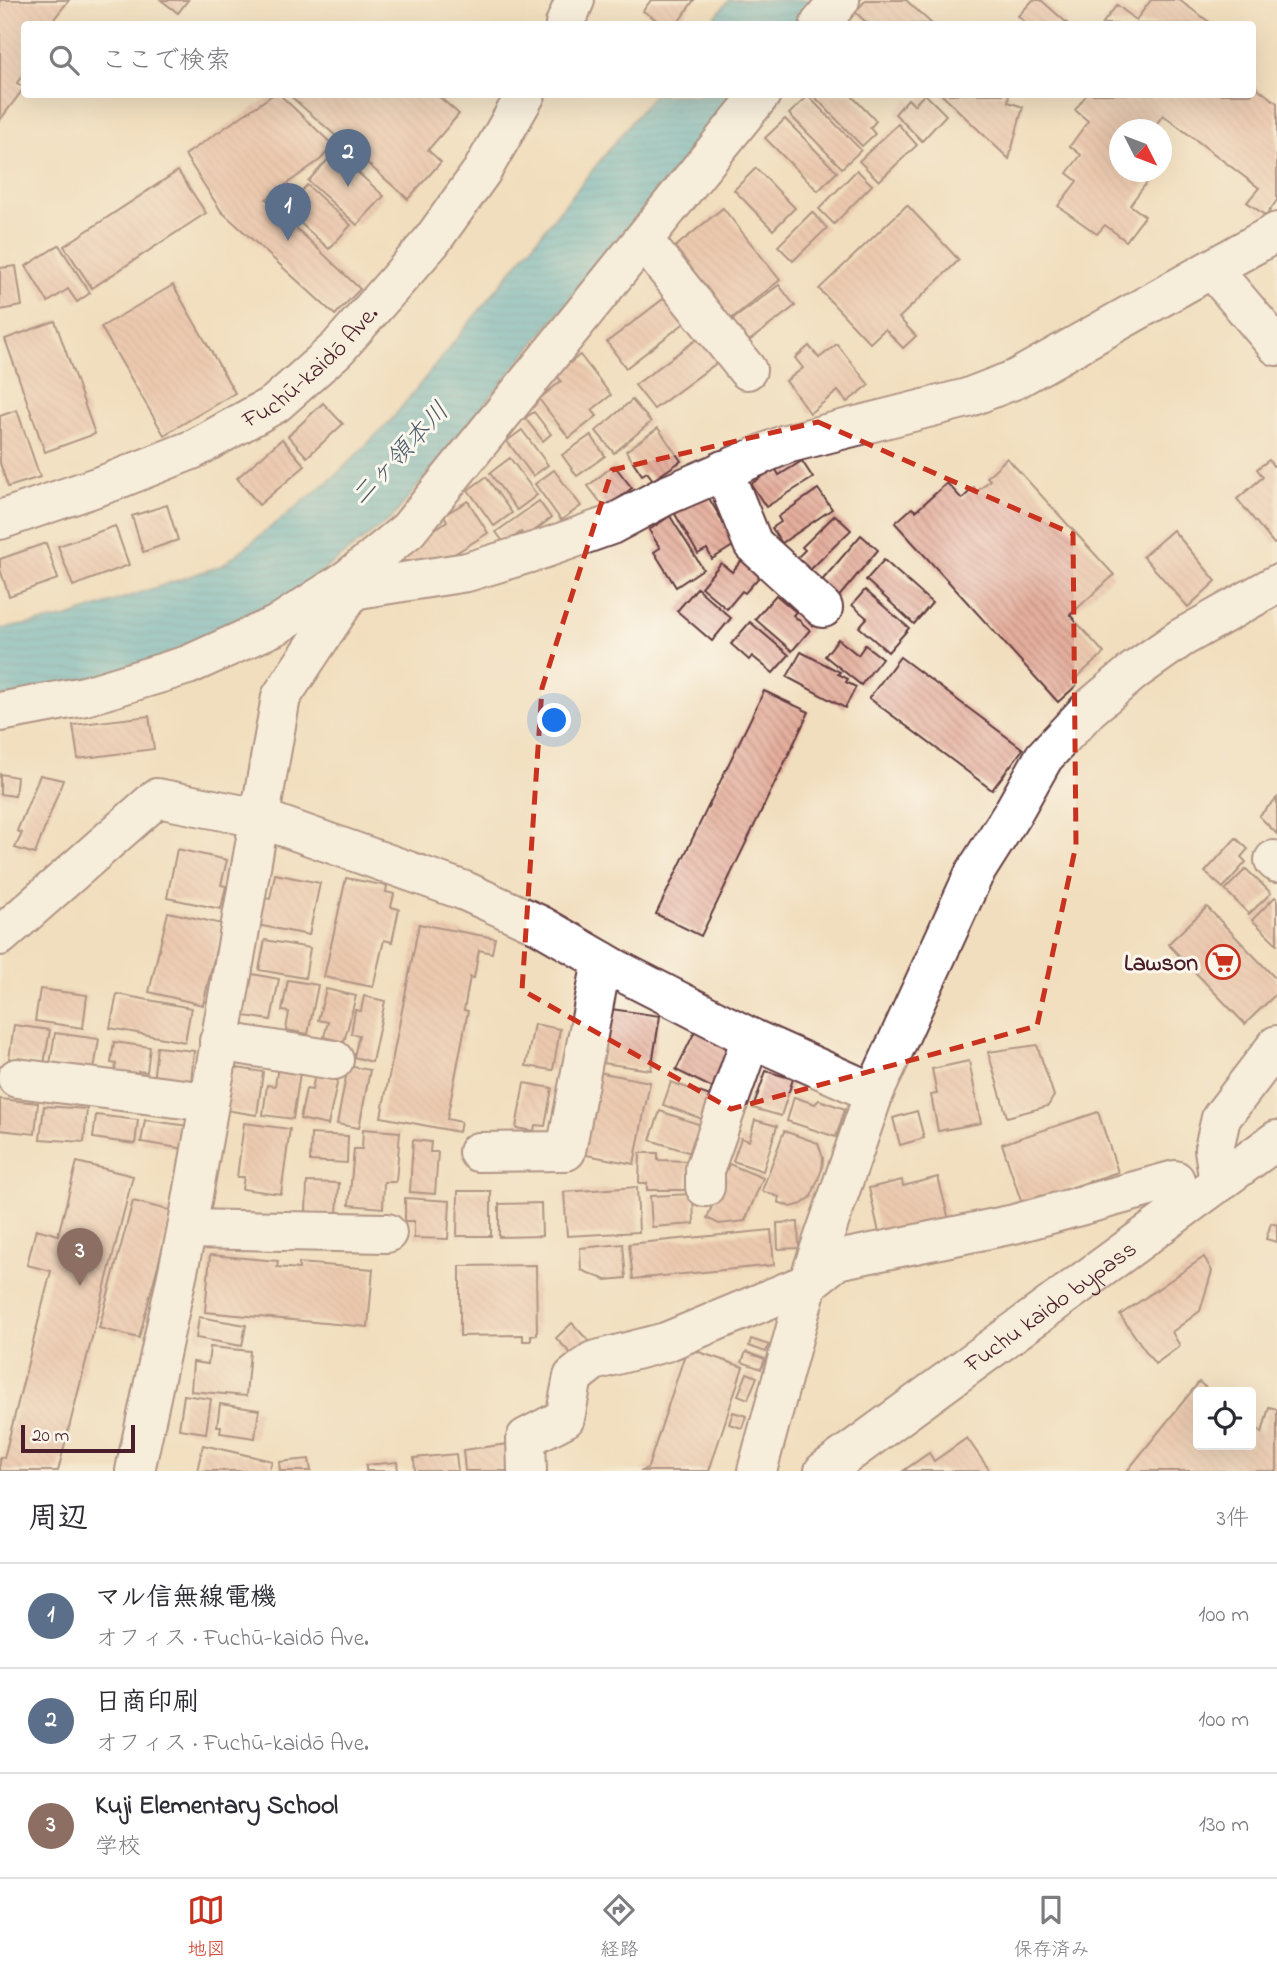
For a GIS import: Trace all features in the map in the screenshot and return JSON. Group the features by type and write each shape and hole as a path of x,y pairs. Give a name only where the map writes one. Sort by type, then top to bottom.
{"street":[{"path":"566,21 575,0"},
{"path":"822,21 839,0"},
{"name":"Fuchū-kaidō Ave.","path":"0,520 111,482 194,449 275,404 337,349 430,242 482,171 524,98"},
{"path":"135,1471 187,1229 281,696 350,585 408,530 758,98"},
{"path":"0,712 85,696 188,665 277,625 350,585 467,572 543,549 611,525 665,496 786,444 967,398 1016,379 1277,232"},
{"path":"643,240 747,370"},
{"path":"1212,269 1277,346"},
{"path":"723,470 753,544 823,608"},
{"path":"757,1471 808,1283 874,1093 974,874 1044,757 1089,709 1134,671 1181,638 1277,584"},
{"path":"0,936 158,798 259,818 465,891 540,925 602,961 751,1038 874,1093"},
{"path":"478,1152 566,1152 602,961"},
{"path":"705,1187 705,1168 751,1038"},
{"path":"219,1041 334,1060"},
{"path":"1219,1183 1214,1149 1221,1118 1277,1045"},
{"path":"17,1079 208,1102"},
{"name":"Fuchu kaido bypass","path":"824,1471 1277,1140"},
{"path":"527,1471 526,1438 565,1418 573,1377 593,1361 666,1342 808,1283 837,1260 1014,1224 1175,1180"},
{"path":"187,1229 387,1233"}],"highlighted area":[{"path":"818,422 1073,534 1076,845 1037,1026 731,1109 522,990 542,688 612,470"}],"water":[{"path":"729,0 813,0 796,21 712,21"},
{"name":"二ヶ領本川","path":"651,98 734,98 392,518 267,613 125,672 0,698 0,629 65,618 223,565 335,476 392,419"}],"building":[{"path":"0,0 69,0 52,21 21,21 21,77 17,83 21,86 21,92 0,120"},
{"path":"161,0 188,0 178,13"},
{"path":"651,0 694,0 679,21 658,21 643,11"},
{"path":"866,0 906,0 929,21 865,21 855,12"},
{"path":"1033,0 1041,0 1065,21 1024,21 1018,16"},
{"path":"1151,0 1179,0 1208,21 1104,21 1117,5 1136,20"},
{"path":"1256,87 1277,103 1277,200 1266,216 1247,202 1259,188 1172,122 1172,119 1163,115 1160,119 1109,119 1109,182 1147,182 1130,205 1145,216 1126,241 1105,225 1097,234 1058,206 1077,181 1067,173 1081,155 1070,146 1088,121 1075,110 1084,98 1256,98"},
{"path":"268,98 283,98 333,145 321,159 266,199 360,289 335,315 221,211 185,155"},
{"path":"293,98 441,98 459,114 428,150 441,162 408,199"},
{"path":"806,98 810,98 861,150 842,168 789,114"},
{"path":"816,98 854,98 876,121 870,128 875,134 862,146"},
{"path":"921,98 929,98 946,115 922,141 895,114 908,99 914,105"},
{"path":"945,98 1008,98 1008,102 1023,107 1009,159"},
{"path":"785,119 837,172 818,191 765,138"},
{"path":"898,124 917,145 879,181 859,161"},
{"path":"335,152 384,196 357,225 308,181"},
{"path":"756,168 795,208 773,230 734,190"},
{"path":"857,170 872,185 834,224 819,209"},
{"path":"178,171 206,213 92,288 64,246"},
{"path":"307,185 351,225 329,249 285,209"},
{"path":"907,205 959,260 899,318 916,336 903,348 885,329 870,343 819,289"},
{"path":"723,208 780,280 731,319 675,247"},
{"path":"812,212 827,228 793,261 778,246"},
{"path":"59,245 90,293 77,302 68,289 48,302 26,266"},
{"path":"16,266 22,306 0,310 0,268"},
{"path":"173,285 235,393 164,435 101,327"},
{"path":"779,285 795,306 749,341 732,320"},
{"path":"667,296 687,321 626,368 607,342"},
{"path":"55,321 95,434 45,452 5,339"},
{"path":"700,337 718,362 654,409 635,385"},
{"path":"837,344 869,385 847,402 838,391 810,413 786,381 803,368 795,358 809,346 819,358"},
{"path":"580,355 611,395 592,410 597,416 569,438 539,399 561,381 556,374"},
{"path":"632,400 651,422 614,453 596,431"},
{"path":"323,403 343,424 307,457 288,436"},
{"path":"17,410 40,477 8,487 0,463 0,416"},
{"path":"534,412 551,434 543,441 525,418"},
{"path":"658,428 681,461 653,480 647,472 642,475 626,451"},
{"path":"522,430 548,465 533,476 507,441"},
{"path":"591,435 605,456 577,476 562,455"},
{"path":"282,439 305,466 259,505 237,478"},
{"path":"510,458 537,495 517,510 490,473"},
{"path":"1007,458 1114,575 1070,615 1104,653 1074,680 1077,685 1058,702 895,523 912,508 916,511 947,483 962,499 974,487 977,492 990,480 987,477"},
{"path":"1269,460 1273,466 1277,463 1277,542 1274,544 1237,499 1263,477 1257,469"},
{"path":"802,461 813,478 766,507 751,484 775,468 779,475"},
{"path":"614,465 632,488 618,499 621,502 608,512 588,486"},
{"path":"554,470 581,506 561,520 535,484"},
{"path":"486,477 512,513 494,526 468,490"},
{"path":"818,489 832,509 782,543 772,528 781,522 778,517"},
{"path":"707,495 736,544 712,559 707,549 698,554 675,514"},
{"path":"468,501 488,533 451,556 409,565 400,553 447,521 444,515"},
{"path":"539,501 551,518 525,538 521,532 505,544 496,532"},
{"path":"167,505 178,540 143,552 132,516"},
{"path":"835,515 851,530 808,572 796,559 805,550 802,547"},
{"path":"670,516 703,569 676,587 654,552 660,548 649,530"},
{"path":"115,526 129,565 73,586 58,546"},
{"path":"1173,530 1216,581 1188,607 1143,556"},
{"path":"861,535 878,550 837,599 819,584"},
{"path":"46,543 58,579 9,596 0,569 0,559"},
{"path":"742,560 760,576 745,593 742,591 727,609 701,587 721,563 732,572"},
{"path":"884,560 932,603 914,624 866,580"},
{"path":"697,588 731,618 712,641 677,611"},
{"path":"865,590 909,628 888,652 859,627 867,618 852,605"},
{"path":"776,595 796,612 793,615 810,630 792,651 755,619"},
{"path":"750,622 789,655 773,673 752,656 749,660 731,644"},
{"path":"838,639 858,655 865,645 882,658 861,685 825,656"},
{"path":"801,652 840,672 838,674 848,679 846,682 856,687 845,708 787,677"},
{"path":"900,657 1023,749 992,790 869,698"},
{"path":"764,691 809,712 701,936 656,914"},
{"path":"149,716 154,749 78,759 73,725"},
{"path":"0,774 17,777 15,796 0,794"},
{"path":"40,775 63,780 35,854 15,848 22,833 17,831"},
{"path":"1277,798 1277,834 1259,816"},
{"path":"1236,838 1248,849 1241,857 1246,862 1223,888 1205,872"},
{"path":"177,849 227,860 221,885 226,886 221,909 167,898"},
{"path":"1246,869 1271,893 1249,914 1225,890"},
{"path":"275,874 320,883 309,935 257,925 263,898 270,899"},
{"path":"346,878 387,886 386,892 394,894 391,907 399,909 392,942 384,940 373,987 324,977"},
{"path":"1275,897 1277,899 1277,944 1252,920"},
{"name":"Lawson","path":"1207,907 1277,980 1277,993 1245,1024 1168,944"},
{"path":"168,912 222,924 203,1005 149,992"},
{"path":"419,924 495,938 492,953 479,950 474,978 470,977 464,1010 468,1011 447,1119 461,1122 459,1132 381,1117"},
{"path":"265,940 310,948 305,978 259,970"},
{"path":"247,973 279,979 271,1020 244,1016 247,1000 242,999"},
{"path":"288,980 318,985 308,1034 286,1030 289,1012 282,1011"},
{"path":"40,989 87,995 83,1028 35,1021"},
{"path":"326,989 356,996 344,1042 324,1037 328,1022 318,1020"},
{"path":"117,994 191,1008 185,1042 110,1028"},
{"path":"364,996 385,1001 372,1062 354,1057 359,1035 351,1034 355,1010 361,1011"},
{"path":"611,1009 660,1016 651,1070 602,1063"},
{"path":"534,1024 560,1029 553,1070 526,1066"},
{"path":"14,1025 50,1030 44,1064 9,1059"},
{"path":"695,1031 732,1049 719,1091 676,1070"},
{"path":"55,1033 99,1039 94,1070 50,1064"},
{"path":"114,1042 150,1047 147,1072 138,1071 137,1077 114,1074 116,1064 111,1063"},
{"path":"1037,1045 1054,1096 1048,1106 1007,1117 988,1052"},
{"path":"157,1047 194,1051 191,1082 153,1082"},
{"path":"969,1061 981,1123 938,1131 931,1095 937,1094 932,1069"},
{"path":"278,1066 300,1073 293,1119 263,1115 267,1085 275,1086"},
{"path":"348,1066 370,1070 359,1128 337,1124"},
{"path":"231,1067 263,1072 257,1115 225,1110"},
{"path":"766,1071 793,1079 781,1116 753,1108"},
{"path":"598,1072 650,1082 634,1164 581,1154"},
{"path":"315,1074 338,1079 328,1125 300,1119 306,1089 312,1090"},
{"path":"671,1082 713,1097 705,1120 663,1105"},
{"path":"524,1083 552,1088 545,1126 535,1125 534,1131 516,1128"},
{"path":"794,1097 815,1104 819,1100 845,1109 836,1137 787,1121"},
{"path":"0,1099 38,1103 35,1134 0,1130"},
{"path":"44,1106 87,1109 84,1142 40,1139"},
{"path":"660,1111 701,1125 691,1153 650,1140"},
{"path":"917,1111 924,1138 900,1145 893,1118"},
{"path":"1098,1112 1118,1172 1022,1204 1002,1144"},
{"path":"96,1115 138,1120 135,1144 93,1138"},
{"path":"145,1120 189,1126 185,1149 141,1142"},
{"path":"755,1120 777,1126 763,1171 733,1161 741,1138 749,1141"},
{"path":"244,1123 290,1129 281,1194 242,1189 244,1177 237,1177"},
{"path":"363,1129 400,1132 396,1182 384,1182 383,1208 349,1205 354,1149 362,1149"},
{"path":"784,1131 818,1143 823,1158 822,1169 811,1197 802,1204 791,1207 778,1202 779,1197 762,1191"},
{"path":"311,1134 348,1136 347,1163 310,1161"},
{"path":"413,1140 431,1142 430,1152 438,1152 435,1194 410,1192"},
{"path":"640,1153 658,1153 658,1160 688,1161 687,1190 647,1190 647,1183 639,1183"},
{"path":"77,1162 133,1176 58,1471 0,1471 0,1457 4,1458 51,1271 27,1265 36,1229 58,1235"},
{"path":"729,1164 763,1178 745,1221 719,1224 707,1218"},
{"path":"938,1177 949,1220 880,1237 869,1188 902,1180 903,1186"},
{"path":"307,1182 339,1183 337,1214 306,1213"},
{"path":"637,1187 639,1232 567,1236 564,1192"},
{"path":"458,1191 491,1191 491,1236 457,1236"},
{"path":"693,1194 694,1224 652,1227 650,1196"},
{"path":"405,1198 450,1201 448,1239 414,1238 414,1221 405,1221"},
{"path":"133,1201 172,1211 139,1338 99,1328"},
{"path":"541,1203 542,1236 499,1237 499,1204"},
{"path":"798,1222 799,1248 778,1249 777,1223"},
{"path":"1271,1223 1277,1225 1277,1242 1266,1239"},
{"path":"771,1230 774,1265 633,1279 629,1244"},
{"path":"623,1244 626,1278 606,1280 581,1270 580,1248"},
{"path":"210,1255 278,1261 277,1267 299,1269 299,1263 373,1269 368,1327 205,1312"},
{"path":"1204,1257 1212,1271 1200,1311 1172,1332 1180,1346 1155,1364 1120,1315"},
{"path":"536,1265 537,1335 531,1335 531,1341 523,1341 523,1335 460,1336 460,1266"},
{"path":"199,1317 246,1325 242,1346 196,1338"},
{"path":"572,1323 593,1346 577,1360 556,1338"},
{"path":"751,1339 769,1345 766,1352 749,1346"},
{"path":"210,1347 250,1351 246,1396 191,1391 193,1362 208,1364"},
{"path":"687,1348 743,1367 709,1471 642,1471 648,1467"},
{"path":"746,1352 765,1359 761,1369 742,1362"},
{"path":"747,1373 757,1377 748,1399 738,1395"},
{"path":"1193,1389 1193,1450 1256,1450 1256,1428 1262,1433 1269,1407 1277,1409 1277,1471 1127,1471"},
{"path":"184,1395 211,1399 206,1433 179,1429"},
{"path":"220,1404 259,1410 255,1438 220,1433 221,1426 217,1426"},
{"path":"733,1412 746,1416 742,1428 729,1424"},
{"path":"967,1438 990,1471 903,1471 929,1453 934,1461"},
{"path":"508,1444 510,1471 465,1471 463,1450"},
{"path":"203,1445 272,1461 269,1471 197,1471"},
{"path":"456,1454 458,1471 415,1471 414,1458"},
{"path":"309,1459 311,1471 280,1471 279,1462"},
{"path":"397,1462 398,1471 366,1471 366,1465"}],"place":[{"name":"日商印刷","path":"348,187"},
{"name":"マル信無線電機","path":"288,241"},
{"name":"Lawson","path":"1223,962"},
{"name":"Kuji Elementary School","path":"80,1286"}]}
